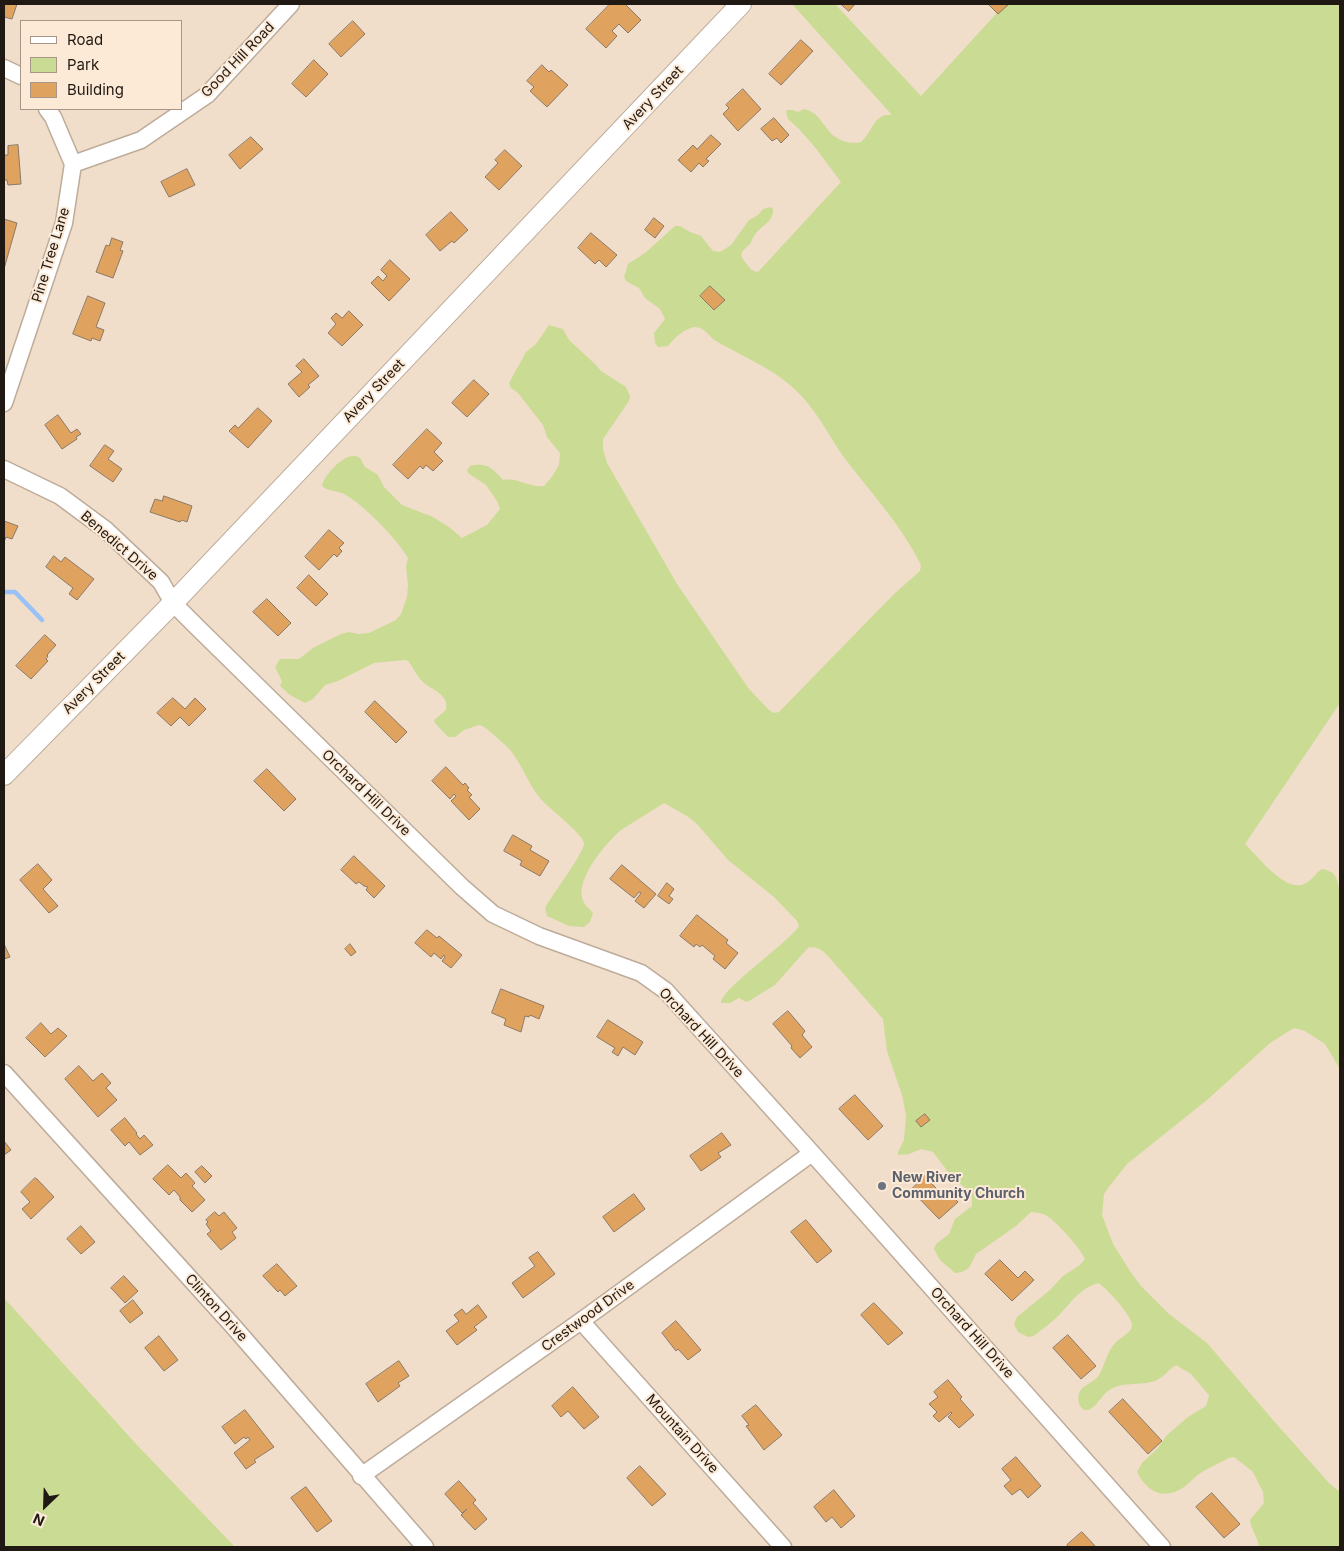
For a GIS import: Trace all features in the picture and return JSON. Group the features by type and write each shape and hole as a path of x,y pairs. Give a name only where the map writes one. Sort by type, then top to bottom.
{"main road":[{"name":"Avery Street","path":"4,774 173,603 741,4"}],"street":[{"name":"Good Hill Road","path":"73,164 141,140 207,95 291,4"},
{"path":"4,68 20,76"},
{"path":"48,110 53,117 73,164"},
{"name":"Pine Tree Lane","path":"4,403 64,223 73,164"},
{"name":"Benedict Drive","path":"4,469 60,496 106,530 161,582 173,603"},
{"name":"Orchard Hill Drive","path":"173,603 455,880 493,914 539,936 641,973 666,992 812,1153 1162,1547"},
{"name":"Clinton Drive","path":"4,1073 233,1326 425,1547"},
{"name":"Crestwood Drive","path":"362,1476 581,1321 812,1153"},
{"name":"Mountain Drive","path":"581,1321 783,1547"}],"green space":[{"path":"792,4 835,4 921,96 1005,4 1340,4 1340,703 1245,844 1272,871 1288,883 1304,884 1322,869 1331,872 1337,879 1340,891 1340,1069 1325,1044 1305,1031 1294,1028 1270,1043 1207,1100 1127,1164 1104,1194 1102,1215 1113,1244 1141,1286 1169,1314 1207,1343 1329,1483 1340,1492 1340,1547 1259,1547 1250,1520 1264,1503 1263,1492 1252,1471 1234,1457 1202,1472 1177,1491 1163,1494 1146,1485 1137,1472 1142,1463 1157,1449 1167,1435 1188,1417 1206,1406 1209,1396 1191,1374 1176,1365 1155,1381 1127,1384 1114,1388 1108,1391 1090,1409 1085,1410 1081,1407 1078,1398 1079,1393 1099,1375 1110,1350 1116,1342 1130,1331 1132,1326 1129,1316 1119,1303 1098,1283 1082,1292 1034,1336 1028,1337 1018,1332 1014,1324 1017,1317 1085,1259 1074,1242 1047,1216 1031,1212 1016,1226 976,1254 969,1268 962,1272 955,1273 940,1260 934,1249 936,1244 949,1234 955,1219 972,1206 972,1198 969,1191 952,1177 933,1152 921,1149 909,1154 898,1155 904,1140 906,1115 902,1095 887,1051 883,1019 828,956 820,949 812,947 806,950 775,985 749,1001 746,1002 739,998 730,1003 721,1003 732,987 782,944 799,926 797,921 774,897 728,860 697,824 664,803 621,830 599,854 586,875 582,895 585,904 593,913 590,922 584,927 569,926 547,916 545,908 583,848 584,843 582,839 539,797 511,751 487,729 479,725 464,730 455,737 448,737 434,720 446,710 443,696 422,681 408,661 374,663 338,681 325,685 313,699 305,703 290,695 280,686 282,681 275,667 280,659 299,659 313,648 341,634 349,632 358,634 369,633 396,620 401,614 407,597 406,566 408,558 403,550 361,506 344,494 322,486 326,478 343,459 354,456 360,458 365,467 378,475 384,487 402,505 433,517 462,538 487,525 500,509 486,485 468,473 467,471 470,466 481,465 489,467 503,480 509,479 539,486 544,486 551,478 559,465 560,453 547,437 543,425 518,393 511,388 509,383 526,352 536,344 549,325 563,329 569,340 601,371 626,387 630,396 629,401 603,439 603,449 607,463 677,584 749,689 770,711 774,713 779,712 893,595 920,571 921,565 905,537 846,460 811,407 796,390 775,374 716,341 698,327 684,331 668,346 658,347 655,343 654,333 665,319 660,309 645,298 639,288 626,281 624,277 628,264 645,253 675,226 680,226 701,236 713,251 720,252 731,245 749,220 758,215 763,209 771,207 773,209 772,217 755,234 750,244 741,254 749,267 758,272 841,182 814,146 788,119 787,110 798,112 804,109 812,112 831,134 843,141 852,143 861,142 881,117 892,115"},
{"path":"4,1298 137,1445 235,1547 4,1547"}],"building":[{"path":"4,4 17,4 12,19 4,17"},
{"path":"610,4 625,4 641,20 628,33 619,24 612,31 617,36 606,48 586,29"},
{"path":"841,4 855,4 849,11"},
{"path":"990,4 1009,4 998,14"},
{"path":"353,21 365,34 341,57 329,44"},
{"path":"801,40 813,51 781,85 769,74"},
{"path":"314,60 328,74 306,97 292,84"},
{"path":"542,65 549,72 551,70 568,85 547,107 530,91 534,87 527,81"},
{"path":"743,89 761,109 738,131 723,114 729,108 726,105"},
{"path":"774,118 789,135 781,143 777,138 772,141 761,129"},
{"path":"711,135 721,144 706,159 709,161 703,167 699,163 691,172 678,160 693,145 697,149"},
{"path":"251,137 263,149 240,169 229,155"},
{"path":"18,145 21,184 8,185 7,180 4,180 4,155 8,155 8,146"},
{"path":"505,150 522,166 499,190 485,177 498,163 495,160"},
{"path":"187,169 195,185 169,197 161,182"},
{"path":"451,212 468,230 454,243 452,241 440,251 426,235"},
{"path":"654,218 664,226 655,238 645,230"},
{"path":"4,219 17,223 4,269"},
{"path":"591,233 617,255 606,267 599,260 595,264 578,248"},
{"path":"112,238 123,242 120,250 123,251 113,278 96,272 106,245 109,246"},
{"path":"390,260 410,279 389,301 371,283 378,276 383,281 387,276 381,270"},
{"path":"710,286 725,300 714,310 700,296"},
{"path":"88,296 105,303 96,327 104,330 100,341 92,338 91,341 73,334"},
{"path":"349,311 363,325 342,346 328,333 336,324 331,318 336,313 342,318"},
{"path":"304,359 319,376 308,385 310,387 299,397 288,384 302,372 296,366"},
{"path":"474,380 489,394 467,417 452,403"},
{"path":"258,408 272,421 248,448 229,431 235,425 238,428"},
{"path":"58,415 71,433 77,429 81,434 62,449 45,425"},
{"path":"427,429 442,443 434,452 443,461 433,471 426,465 423,469 420,466 408,479 393,465"},
{"path":"105,445 114,451 108,459 122,469 113,482 90,466"},
{"path":"164,496 192,506 187,522 182,520 180,522 150,512 155,499 162,501"},
{"path":"4,521 18,526 12,539 6,537 4,542"},
{"path":"329,530 344,543 339,548 342,551 337,557 334,554 319,570 305,557"},
{"path":"54,556 61,562 65,557 94,579 77,600 69,594 73,588 46,567"},
{"path":"309,575 328,594 316,606 297,588"},
{"path":"267,599 291,623 278,636 253,612"},
{"path":"45,635 56,645 47,655 46,659 48,661 31,679 16,666"},
{"path":"173,698 185,709 195,698 206,709 189,726 180,717 171,726 157,713"},
{"path":"375,701 407,732 396,743 365,712"},
{"path":"446,767 463,785 465,783 469,788 467,790 472,795 469,797 480,809 469,820 451,801 456,796 454,794 450,799 432,781"},
{"path":"267,769 296,799 284,811 254,781"},
{"path":"513,835 532,846 530,850 549,861 540,876 520,865 522,861 504,851"},
{"path":"354,856 385,886 374,898 366,890 368,887 359,882 356,884 341,870"},
{"path":"38,864 52,880 43,889 58,906 49,913 20,880"},
{"path":"622,865 656,894 644,908 635,901 641,893 639,892 634,898 610,879"},
{"path":"667,883 674,889 669,896 673,899 669,904 658,896"},
{"path":"697,915 728,940 726,943 738,953 725,969 713,959 715,956 702,945 700,947 696,944 694,947 680,936"},
{"path":"427,930 437,938 439,936 462,955 451,968 442,961 445,957 444,955 441,959 434,953 431,957 415,943"},
{"path":"4,944 10,957 4,959"},
{"path":"350,944 356,952 351,956 345,949"},
{"path":"501,989 544,1006 539,1019 530,1015 529,1017 525,1016 521,1032 504,1025 506,1019 492,1013"},
{"path":"788,1011 805,1031 802,1035 812,1047 800,1058 773,1024"},
{"path":"608,1020 643,1042 635,1055 623,1047 618,1056 612,1052 615,1048 597,1037"},
{"path":"41,1023 51,1034 58,1028 67,1036 45,1057 26,1038"},
{"path":"79,1066 93,1081 102,1073 111,1083 106,1088 117,1100 98,1117 65,1079"},
{"path":"855,1095 883,1126 868,1140 839,1109"},
{"path":"925,1114 930,1120 921,1127 916,1121"},
{"path":"125,1118 140,1139 144,1135 153,1145 140,1155 129,1142 125,1146 111,1130"},
{"path":"722,1133 731,1145 718,1153 721,1157 701,1171 690,1156"},
{"path":"4,1141 11,1150 4,1155"},
{"path":"168,1165 181,1178 186,1173 195,1183 192,1186 205,1200 192,1212 180,1200 180,1197 174,1190 169,1195 153,1179"},
{"path":"202,1166 212,1176 205,1183 195,1172"},
{"path":"925,1176 944,1197 949,1192 958,1202 939,1219 911,1190"},
{"path":"35,1178 54,1197 31,1219 22,1209 30,1202 21,1192"},
{"path":"634,1194 645,1209 614,1232 603,1217"},
{"path":"215,1212 219,1216 224,1212 237,1228 232,1232 236,1238 221,1250 207,1234 211,1231 206,1224 208,1222 206,1220"},
{"path":"806,1220 832,1251 817,1263 791,1232"},
{"path":"81,1226 95,1242 81,1254 67,1239"},
{"path":"538,1252 555,1274 523,1298 512,1283 535,1266 529,1258"},
{"path":"1000,1260 1018,1278 1025,1271 1034,1280 1012,1301 985,1274"},
{"path":"277,1264 297,1286 285,1296 280,1290 278,1292 263,1276"},
{"path":"124,1276 138,1291 125,1303 111,1288"},
{"path":"133,1300 143,1313 130,1323 120,1311"},
{"path":"874,1303 903,1333 888,1345 861,1315"},
{"path":"478,1305 487,1317 474,1327 477,1330 457,1345 446,1331 459,1321 454,1315 462,1309 466,1314"},
{"path":"676,1321 701,1350 688,1360 678,1349 676,1351 662,1333"},
{"path":"1068,1335 1096,1366 1081,1379 1053,1348"},
{"path":"159,1336 178,1360 164,1371 145,1348"},
{"path":"399,1361 409,1376 398,1383 400,1386 378,1402 366,1384"},
{"path":"948,1380 962,1397 960,1399 974,1415 959,1428 948,1417 951,1412 939,1422 933,1416 937,1412 929,1404 938,1397 934,1392"},
{"path":"573,1387 599,1417 584,1429 568,1411 561,1417 552,1406"},
{"path":"1123,1399 1162,1441 1148,1454 1109,1412"},
{"path":"756,1405 782,1435 764,1450 746,1426 749,1425 742,1416"},
{"path":"245,1410 274,1447 254,1460 256,1462 246,1469 234,1453 250,1440 248,1437 246,1439 244,1437 235,1444 222,1427"},
{"path":"1016,1457 1041,1486 1028,1498 1020,1489 1012,1495 1004,1486 1011,1480 1002,1469"},
{"path":"640,1466 666,1494 652,1506 627,1478"},
{"path":"459,1481 476,1500 473,1503 487,1519 475,1530 461,1515 467,1509 462,1513 445,1494"},
{"path":"306,1487 332,1521 317,1532 291,1498"},
{"path":"834,1490 855,1516 841,1528 832,1517 826,1522 814,1507"},
{"path":"1212,1493 1240,1524 1224,1538 1196,1507"},
{"path":"1082,1532 1096,1547 1069,1547 1067,1545"}],"waterway":[{"path":"4,592 15,592 42,620"}],"place":[{"name":"New River Community Church","path":"882,1186"}]}
